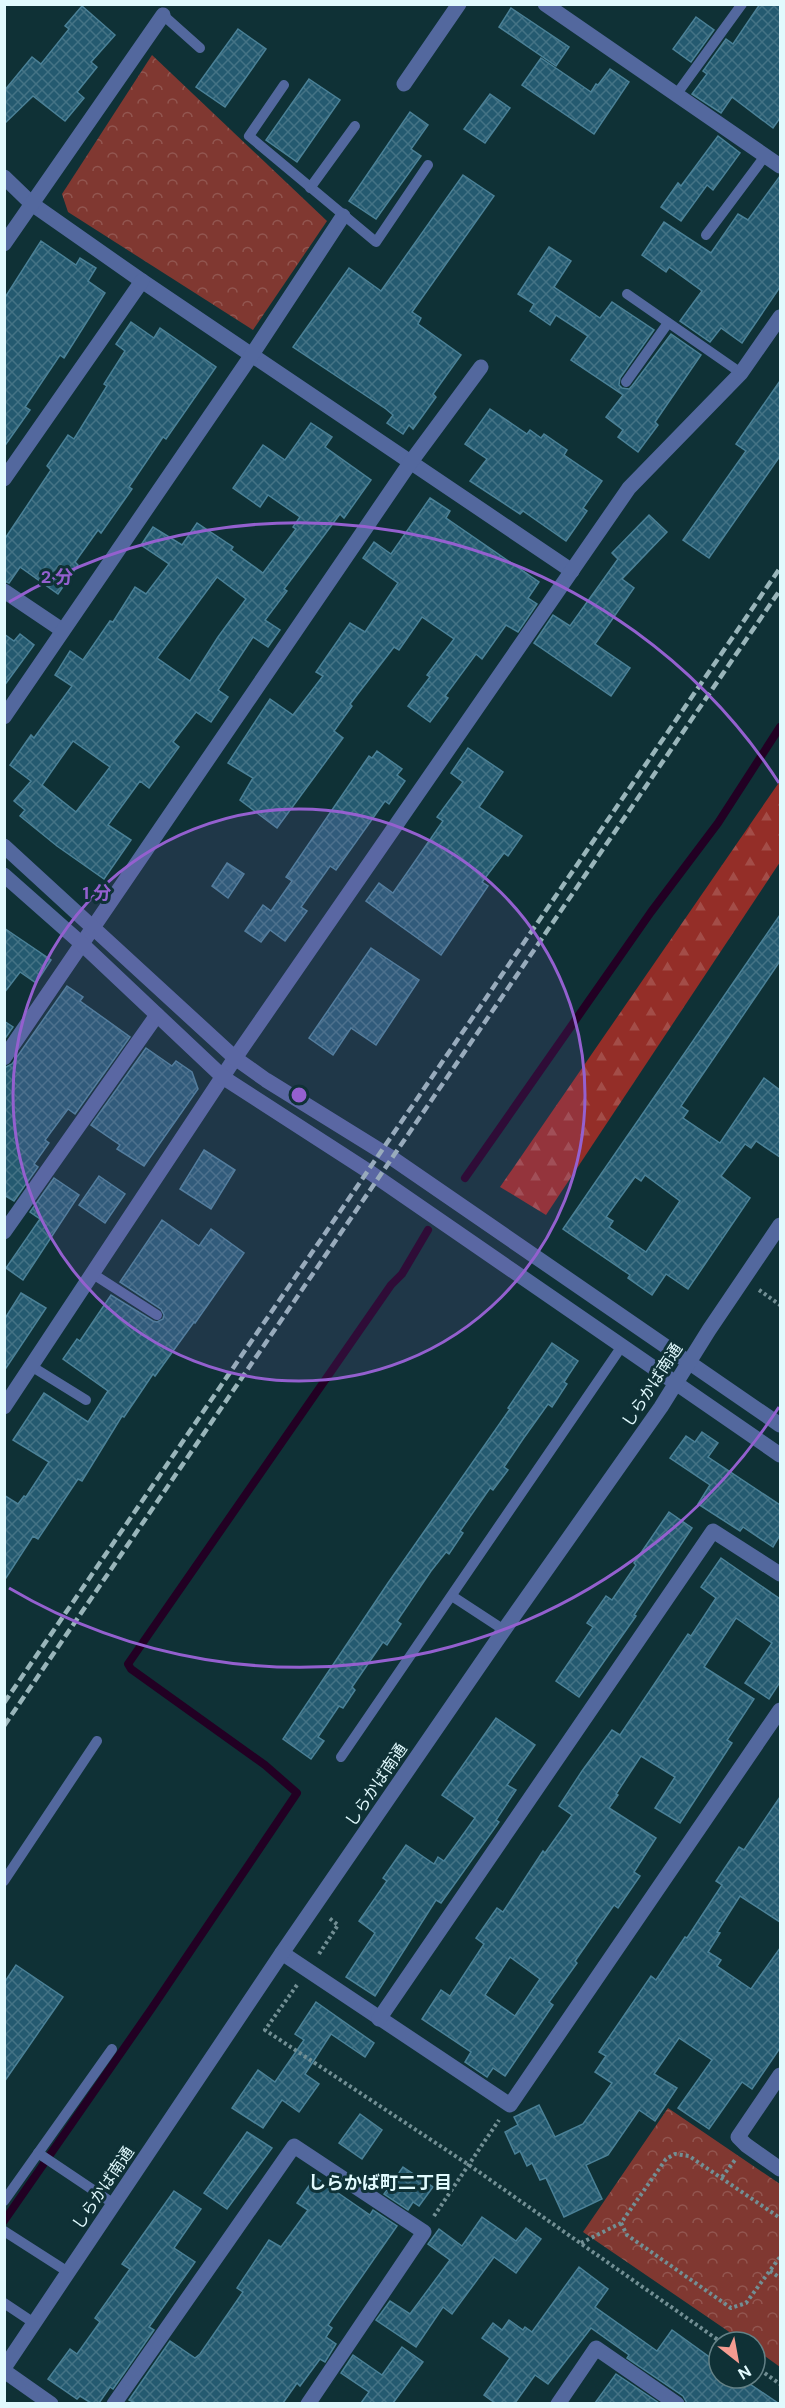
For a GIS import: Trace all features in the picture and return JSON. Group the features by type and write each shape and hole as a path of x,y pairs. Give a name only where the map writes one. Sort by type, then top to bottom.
{"street":[{"path":"404,84 459,4"},
{"path":"545,4 780,166"},
{"path":"4,244 163,15"},
{"path":"4,177 32,204 142,281 572,571"},
{"path":"4,717 251,356 343,216"},
{"path":"4,479 142,281"},
{"path":"4,1407 236,1058 629,488 741,373 780,317"},
{"path":"4,1058 410,463 481,366"},
{"path":"4,591 62,630"},
{"path":"4,846 236,1058 266,1080 382,1152 780,1425"},
{"path":"4,875 82,944 224,1078 368,1171 780,1455"},
{"path":"4,1233 157,1015"},
{"name":"しらかば南通","path":"4,2369 282,1953 676,1383 780,1225"},
{"path":"380,2019 713,1531 780,1574"},
{"path":"282,1953 510,2105 780,1710"},
{"path":"780,2075 738,2137 780,2169"},
{"path":"114,2403 294,2146 424,2232 308,2403"},
{"path":"558,2403 596,2348 677,2403"},
{"path":"4,2369 51,2403"}],"lane":[{"path":"676,95 742,4"},
{"path":"163,15 200,48"},
{"path":"284,85 249,136 376,242 428,165"},
{"path":"310,188 355,126"},
{"path":"706,234 765,156"},
{"path":"627,294 741,373"},
{"path":"626,382 668,323"},
{"path":"93,1274 157,1316"},
{"path":"341,1757 622,1346"},
{"path":"31,1366 86,1400"},
{"path":"452,1596 504,1630"},
{"path":"4,1881 97,1741"},
{"path":"4,2201 112,2049"},
{"path":"38,2153 114,2204"},
{"path":"4,2231 68,2272"},
{"path":"4,2303 34,2323"}],"path":[{"path":"743,1280 780,1305"},
{"path":"338,1925 265,2030 469,2165 707,2331"},
{"path":"424,2232 510,2105"},
{"path":"581,2243 621,2223 666,2159 675,2154 689,2156 780,2218"},
{"path":"621,2223 627,2235 731,2308 746,2303 780,2257"},
{"path":"770,2271 780,2278"},
{"path":"767,2375 780,2384"}],"green space":[{"path":"152,55 327,221 253,330 68,212 62,194"},
{"path":"780,781 780,862 546,1215 500,1187"},
{"path":"668,2108 780,2184 780,2367 767,2358 767,2330 726,2330 583,2232"}],"building":[{"path":"760,4 780,4 780,118 773,128 732,97 721,113 692,94 707,74 703,71 726,39 733,44"},
{"path":"82,6 115,35 91,62 97,67 77,92 84,98 65,121 33,96 4,124 4,91 32,57 41,64 69,29 65,26"},
{"path":"511,8 569,47 556,66 499,27"},
{"path":"696,17 714,30 691,62 673,49"},
{"path":"238,29 266,49 225,107 196,87"},
{"path":"541,58 591,92 610,69 629,82 594,134 522,85"},
{"path":"309,79 340,100 297,162 266,140"},
{"path":"490,94 510,108 485,143 464,129"},
{"path":"410,112 428,125 411,149 421,156 376,219 349,201"},
{"path":"718,136 740,153 713,190 707,185 681,221 661,207 678,183 681,186"},
{"path":"463,175 494,196 412,312 421,318 418,324 461,355 433,394 436,397 413,429 409,425 403,434 387,423 393,415 386,409 293,347 349,268 381,291"},
{"path":"780,176 780,287 742,343 721,328 710,342 680,321 702,291 669,267 666,272 642,255 664,222 711,253 738,214 748,220"},
{"path":"41,241 76,265 80,258 96,268 88,281 105,293 64,358 60,355 25,407 30,410 4,447 4,299"},
{"path":"549,247 571,261 554,287 600,318 612,302 654,330 620,378 619,385 622,388 629,389 632,386 671,334 701,355 655,422 658,425 638,452 618,437 623,430 606,417 623,395 571,360 588,336 556,315 550,325 530,311 534,304 518,294"},
{"path":"131,322 154,338 160,328 216,367 166,439 163,437 129,487 132,489 101,533 98,530 75,562 78,565 58,594 20,567 9,583 4,581 4,540 51,470 47,466 68,435 74,439 107,386 104,384 125,351 116,344"},
{"path":"780,381 780,456 709,558 683,540 746,451 736,444"},
{"path":"490,409 527,434 530,430 541,438 544,434 567,450 564,455 602,481 583,508 587,511 566,541 523,511 520,514 470,481 487,459 465,444"},
{"path":"311,423 332,437 325,447 371,480 344,518 340,514 284,589 287,591 265,620 280,630 268,647 253,637 218,690 228,697 211,722 196,712 173,742 179,747 149,788 140,781 108,825 131,840 104,879 57,846 20,816 25,810 14,801 31,781 10,765 31,735 34,738 72,686 55,675 70,651 83,660 110,621 113,622 135,587 146,594 169,564 141,545 153,527 182,545 197,523 233,547 231,550 263,573 296,529 293,527 300,517 268,495 260,507 233,488 263,445 285,460","holes":["217,577 246,599 190,681 157,658","73,741 110,767 76,812 42,785"]},
{"path":"430,498 450,511 446,518 539,582 528,598 537,604 518,632 506,625 482,659 476,654 445,696 448,698 430,722 408,706 430,677 427,675 454,639 422,617 399,650 394,647 350,704 352,706 334,731 343,738 277,828 240,800 253,778 228,763 270,699 293,715 323,676 316,672 350,623 365,632 398,583 363,558 374,542 391,554"},
{"path":"649,515 667,532 622,579 634,588 595,644 630,668 611,696 534,643 553,615 570,626 618,559 612,553"},
{"path":"4,634 14,641 20,634 34,645 4,686"},
{"path":"468,748 503,772 479,807 522,836 508,856 504,853 482,882 488,886 441,955 366,901 379,883 393,893 443,821 437,817 463,782 451,773"},
{"path":"377,751 402,769 397,775 405,781 389,804 385,801 336,870 330,866 301,907 307,911 285,941 270,930 261,942 245,931 263,905 271,911 292,881 286,877 369,756 372,758"},
{"path":"227,863 244,874 228,898 212,886"},
{"path":"780,915 780,961 681,1106 688,1111 683,1118 720,1143 764,1078 780,1090 780,1157 756,1141 751,1148 745,1144 721,1176 750,1198 688,1289 666,1274 652,1295 628,1278 630,1275 563,1229","holes":["645,1175 680,1201 646,1252 609,1227 613,1221 606,1217 635,1177 641,1181"]},
{"path":"4,928 51,960 36,983 20,972 4,993"},
{"path":"371,948 419,980 376,1045 351,1028 333,1055 309,1038"},
{"path":"67,986 83,997 80,1001 130,1037 75,1114 68,1109 45,1140 49,1143 34,1164 38,1167 14,1201 4,1195 4,1068 12,1064"},
{"path":"4,1021 13,1027 4,1040"},
{"path":"146,1048 172,1066 176,1061 192,1072 198,1089 144,1166 117,1149 120,1145 91,1125"},
{"path":"204,1150 235,1170 211,1209 180,1189"},
{"path":"99,1176 125,1194 105,1223 79,1205"},
{"path":"54,1178 79,1195 23,1280 6,1268 40,1219 30,1212"},
{"path":"162,1220 199,1246 211,1229 244,1253 195,1323 155,1376 153,1374 124,1417 122,1416 82,1481 78,1479 38,1539 33,1536 4,1581 4,1495 18,1504 24,1496 26,1497 49,1462 13,1440 44,1393 88,1422 108,1391 63,1359 77,1339 80,1341 111,1295 153,1321 163,1319 161,1309 120,1282"},
{"path":"21,1293 46,1308 4,1371 4,1320"},
{"path":"552,1343 578,1361 564,1382 567,1384 552,1407 548,1404 523,1439 504,1467 508,1470 493,1490 490,1488 460,1531 463,1533 449,1554 446,1552 431,1571 397,1621 401,1624 387,1645 383,1642 352,1687 355,1690 343,1708 339,1706 318,1737 324,1741 311,1759 283,1739 388,1583 510,1409 508,1408"},
{"path":"702,1432 718,1443 708,1457 780,1505 780,1535 773,1547 743,1527 740,1531 698,1504 710,1485 670,1458 686,1436 695,1442"},
{"path":"669,1512 692,1528 634,1615 636,1616 579,1697 556,1681 593,1627 587,1623 606,1596 612,1600"},
{"path":"721,1558 780,1599 780,1682 769,1699 745,1683 772,1643 736,1618 704,1667 754,1699 727,1740 732,1743 680,1823 655,1808 675,1777 641,1756 609,1808 656,1838 634,1872 640,1876 618,1908 614,1905 575,1961 577,1963 549,2002 553,2005 505,2076 493,2068 487,2077 465,2062 471,2052 422,2019 441,1990 450,1996 484,1944 476,1938 497,1908 503,1912 543,1851 545,1853 572,1815 559,1806 582,1771 612,1730 620,1735 688,1634 691,1636 716,1598 701,1587","holes":["510,1957 540,1979 515,2016 485,1995"]},
{"path":"496,1718 535,1745 507,1785 516,1790 496,1820 499,1822 441,1903 436,1900 375,1996 346,1977 375,1933 359,1921 387,1881 383,1878 406,1845 434,1864 438,1857 444,1861 475,1818 442,1795"},
{"path":"780,1797 780,1922 740,1896 717,1932 720,1933 708,1952 721,1960 717,1966 751,1989 780,1948 780,2048 752,2089 742,2082 709,2129 678,2108 712,2060 679,2038 654,2074 677,2088 655,2121 639,2110 608,2155 586,2165 602,2199 564,2217 546,2178 540,2180 532,2163 527,2166 520,2151 515,2154 505,2132 518,2125 514,2117 539,2105 555,2137 583,2124 612,2083 595,2072 606,2056 599,2052 651,1976 656,1980 685,1937 687,1938 722,1885 716,1881 739,1847 744,1850"},
{"path":"16,1965 63,1997 4,2082 4,1983"},
{"path":"316,2002 374,2043 365,2057 331,2034 305,2074 319,2084 299,2112 282,2100 263,2128 232,2108 258,2070 275,2082 304,2040 295,2034"},
{"path":"360,2114 382,2130 362,2159 339,2143"},
{"path":"247,2132 272,2148 227,2209 204,2193"},
{"path":"403,2167 433,2187 419,2206 413,2202 408,2210 384,2194"},
{"path":"315,2177 370,2215 373,2210 397,2226 328,2325 332,2328 326,2337 336,2344 325,2362 320,2359 300,2386 297,2383 283,2403 135,2403 129,2400 170,2341 195,2358 200,2354 243,2292 237,2288 269,2240 281,2247 308,2210 297,2203"},
{"path":"174,2191 201,2209 174,2248 195,2262 149,2327 154,2330 113,2389 110,2387 99,2403 91,2403 80,2396 77,2399 48,2379 70,2349 77,2354 100,2322 95,2318 130,2269 122,2264"},
{"path":"482,2217 516,2241 526,2228 541,2239 516,2273 494,2257 452,2314 443,2307 416,2347 376,2320 390,2301 410,2314 450,2260 428,2244 439,2229 462,2246"},
{"path":"579,2267 608,2289 595,2307 657,2351 672,2330 707,2355 707,2390 759,2390 778,2403 687,2403 683,2396 627,2358 629,2355 591,2328 548,2384 535,2375 515,2403 495,2403 484,2395 510,2358 482,2338 493,2323 502,2330 509,2320 523,2330 525,2327 532,2332"},
{"path":"402,2347 423,2362 393,2403 361,2403 369,2392 341,2373 353,2355 382,2375"},
{"path":"616,2374 659,2403 595,2403"}],"waterway":[{"path":"465,1178 651,912 718,823 780,727"},
{"path":"4,2221 152,2008 297,1793 265,1765 131,1669 128,1664 391,1285 402,1274 428,1230"}],"railway":[{"path":"4,1703 780,568"},
{"path":"4,1726 780,590"}],"district":[{"name":"しらかば町二丁目","path":"380,2183"}]}
